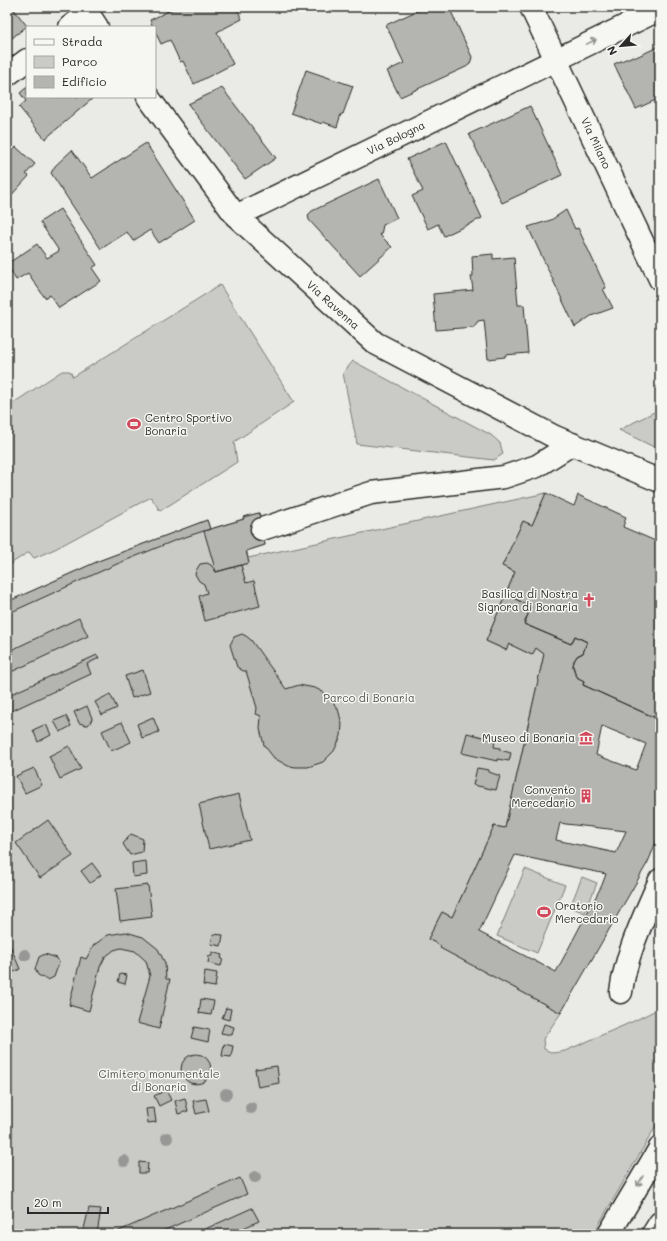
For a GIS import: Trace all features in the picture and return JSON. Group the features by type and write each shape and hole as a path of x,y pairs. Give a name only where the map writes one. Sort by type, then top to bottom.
{"street":[{"name":"Via Milano","path":"531,7 660,279"},
{"name":"Via Bologna","path":"236,216 660,9"},
{"path":"72,26 90,16"},
{"path":"7,75 26,61"},
{"name":"Via Ravenna","path":"149,98 236,216 375,343 555,437 660,481"},
{"path":"262,529 371,493 504,477 537,466 572,444"},
{"path":"621,992 623,976 636,937 660,880"},
{"path":"609,1234 660,1148"},
{"path":"653,1234 660,1223"}],"green space":[{"name":"Centro Sportivo Bonaria","path":"220,285 294,402 234,442 237,462 160,511 151,497 55,549 34,558 29,552 7,566 7,407 62,371 70,371 73,377"},
{"path":"353,361 491,435 500,443 503,454 494,460 357,444 343,373"},
{"path":"660,409 660,450 619,430"},
{"path":"546,493 532,525 523,521 503,566 515,572 486,641 505,650 509,644 532,655 536,648 544,654 505,828 494,826 452,917 442,912 428,939 441,946 441,948 561,1013 543,1039 544,1049 553,1053 565,1051 660,1008 660,1119 593,1234 7,1234 7,602 101,560 207,520 210,529 259,513 265,545 247,551 248,558"},
{"path":"525,869 565,885 537,953 497,936"},
{"path":"582,877 597,883 585,913 570,907"}],"building":[{"path":"7,7 12,7 27,26 7,42"},
{"path":"177,7 236,7 242,19 217,32 233,64 194,84 183,61 180,62 170,40 161,44 156,33 156,26 153,26 150,20"},
{"path":"423,7 449,7 472,57 470,64 466,67 400,97 387,71 404,63 386,25"},
{"path":"660,46 660,98 636,109 614,64 633,56 634,58"},
{"path":"306,70 353,86 337,127 323,122 322,124 291,113"},
{"path":"26,88 26,98 92,99 45,139 19,107 26,101 20,93"},
{"path":"222,88 276,158 245,179 188,104"},
{"path":"530,106 562,175 502,203 469,134"},
{"path":"446,141 482,218 444,236 438,224 428,229 412,196 423,191 407,159"},
{"path":"146,143 195,220 159,243 150,230 133,241 127,232 101,249 51,173 55,166 72,150 92,178"},
{"path":"16,147 35,164 26,174 29,176 7,200 7,156"},
{"path":"379,179 397,218 383,225 381,235 379,234 392,247 360,276 309,220 308,215 312,211"},
{"path":"60,209 97,265 92,268 101,281 59,308 50,295 45,298 28,273 16,280 7,264 37,244 47,258 59,251 40,222"},
{"path":"566,210 575,229 578,228 606,288 603,289 613,308 591,316 575,327 528,227 551,220"},
{"path":"493,254 493,259 514,257 518,305 524,305 528,353 505,355 505,357 488,359 484,320 478,321 474,327 436,330 433,294 473,290 471,276 473,276 472,256"},
{"name":"Basilica di Nostra Signora di Bonaria","path":"546,493 574,506 578,495 626,517 623,527 660,543 660,720 583,685 584,681 578,678 573,666 577,656 583,653 587,642 575,636 571,644 524,624 531,607 506,594 515,572 502,566 523,521 532,525"},
{"path":"259,513 265,545 246,551 249,563 216,572 204,531"},
{"path":"207,520 210,529 176,540 117,564 7,614 7,602 101,560"},
{"path":"207,563 211,565 216,572 241,565 246,583 254,581 260,606 205,621 199,596 207,593 204,584 199,581 195,574 200,564"},
{"name":"Convento Mercedario","path":"506,594 531,607 524,624 571,644 575,636 587,642 583,653 577,656 573,666 578,678 584,681 583,685 660,720 660,833 648,862 561,1013 440,948 441,946 428,939 442,912 452,917 494,826 505,828 544,654 536,648 532,655 509,644 506,650 486,641","holes":["602,726 646,744 636,770 596,755","560,823 626,831 616,853 556,840","515,855 606,874 602,885 556,972 479,932"]},
{"path":"79,618 88,636 7,674 7,652"},
{"path":"242,634 251,640 286,689 299,685 315,688 325,693 338,709 342,724 341,736 334,751 323,762 308,767 288,766 274,758 264,745 260,729 261,716 256,714 257,708 246,671 243,671 237,667 230,645 234,637"},
{"path":"97,655 99,658 87,664 91,674 7,713 7,696"},
{"path":"143,670 150,692 132,698 125,676"},
{"path":"110,694 117,708 102,715 95,702"},
{"path":"87,706 92,718 91,722 86,725 79,723 74,712"},
{"path":"66,716 71,726 60,732 54,721"},
{"path":"153,717 159,732 142,738 137,724"},
{"path":"122,722 131,742 111,751 102,731"},
{"path":"46,724 51,735 38,742 33,730"},
{"path":"467,733 495,740 494,747 511,753 509,761 497,759 497,761 462,753"},
{"path":"69,746 81,769 60,779 49,756"},
{"path":"34,768 42,785 25,793 16,776"},
{"path":"477,768 489,770 489,772 500,776 496,790 473,785"},
{"path":"239,794 250,840 209,849 199,804"},
{"path":"48,820 73,856 40,878 16,843"},
{"path":"131,834 143,839 142,852 130,855 123,844"},
{"path":"146,861 147,875 133,877 132,863"},
{"path":"92,863 101,875 90,883 81,871"},
{"path":"148,885 152,917 120,921 116,889"},
{"path":"126,932 143,937 158,949 165,963 166,979 170,979 159,1029 137,1023 150,976 146,961 135,951 121,948 114,950 105,957 100,967 89,1011 69,1005 81,957 86,959 94,945 108,935"},
{"path":"213,934 223,935 221,946 211,944"},
{"path":"7,938 20,969 10,974 7,968"},
{"path":"212,952 222,955 221,958 223,959 221,966 208,963 209,956 212,956"},
{"path":"45,954 57,958 59,963 54,977 48,980 38,975 35,969 39,957"},
{"path":"205,971 217,973 215,987 203,985"},
{"path":"120,974 127,975 125,984 118,982"},
{"path":"201,999 214,1001 211,1015 199,1013"},
{"path":"226,1008 231,1009 229,1020 222,1018"},
{"path":"224,1024 234,1027 232,1035 221,1033"},
{"path":"194,1027 210,1030 208,1042 191,1038"},
{"path":"224,1044 233,1046 231,1057 222,1056"},
{"path":"196,1054 207,1058 211,1069 207,1080 196,1084 185,1080 181,1069 185,1058"},
{"path":"277,1066 279,1083 258,1087 255,1069"},
{"path":"166,1090 171,1100 159,1106 154,1096"},
{"path":"185,1098 188,1111 178,1114 175,1101"},
{"path":"206,1099 209,1111 196,1114 193,1101"},
{"path":"154,1108 156,1122 148,1123 146,1109"},
{"path":"139,1162 148,1163 147,1173 139,1173"},
{"path":"240,1178 247,1194 156,1234 112,1234"},
{"path":"89,1208 101,1209 97,1234 83,1233"},
{"path":"252,1208 259,1221 230,1234 194,1234"}],"place":[{"name":"Centro Sportivo Bonaria","path":"134,424"},
{"name":"Basilica di Nostra Signora di Bonaria","path":"589,600"},
{"name":"Museo di Bonaria","path":"586,738"},
{"name":"Convento Mercedario","path":"586,796"},
{"name":"Oratorio Mercedario","path":"544,912"}],"park label":[{"name":"Parco di Bonaria","path":"369,698"},
{"name":"Cimitero monumentale di Bonaria","path":"159,1080"}]}
